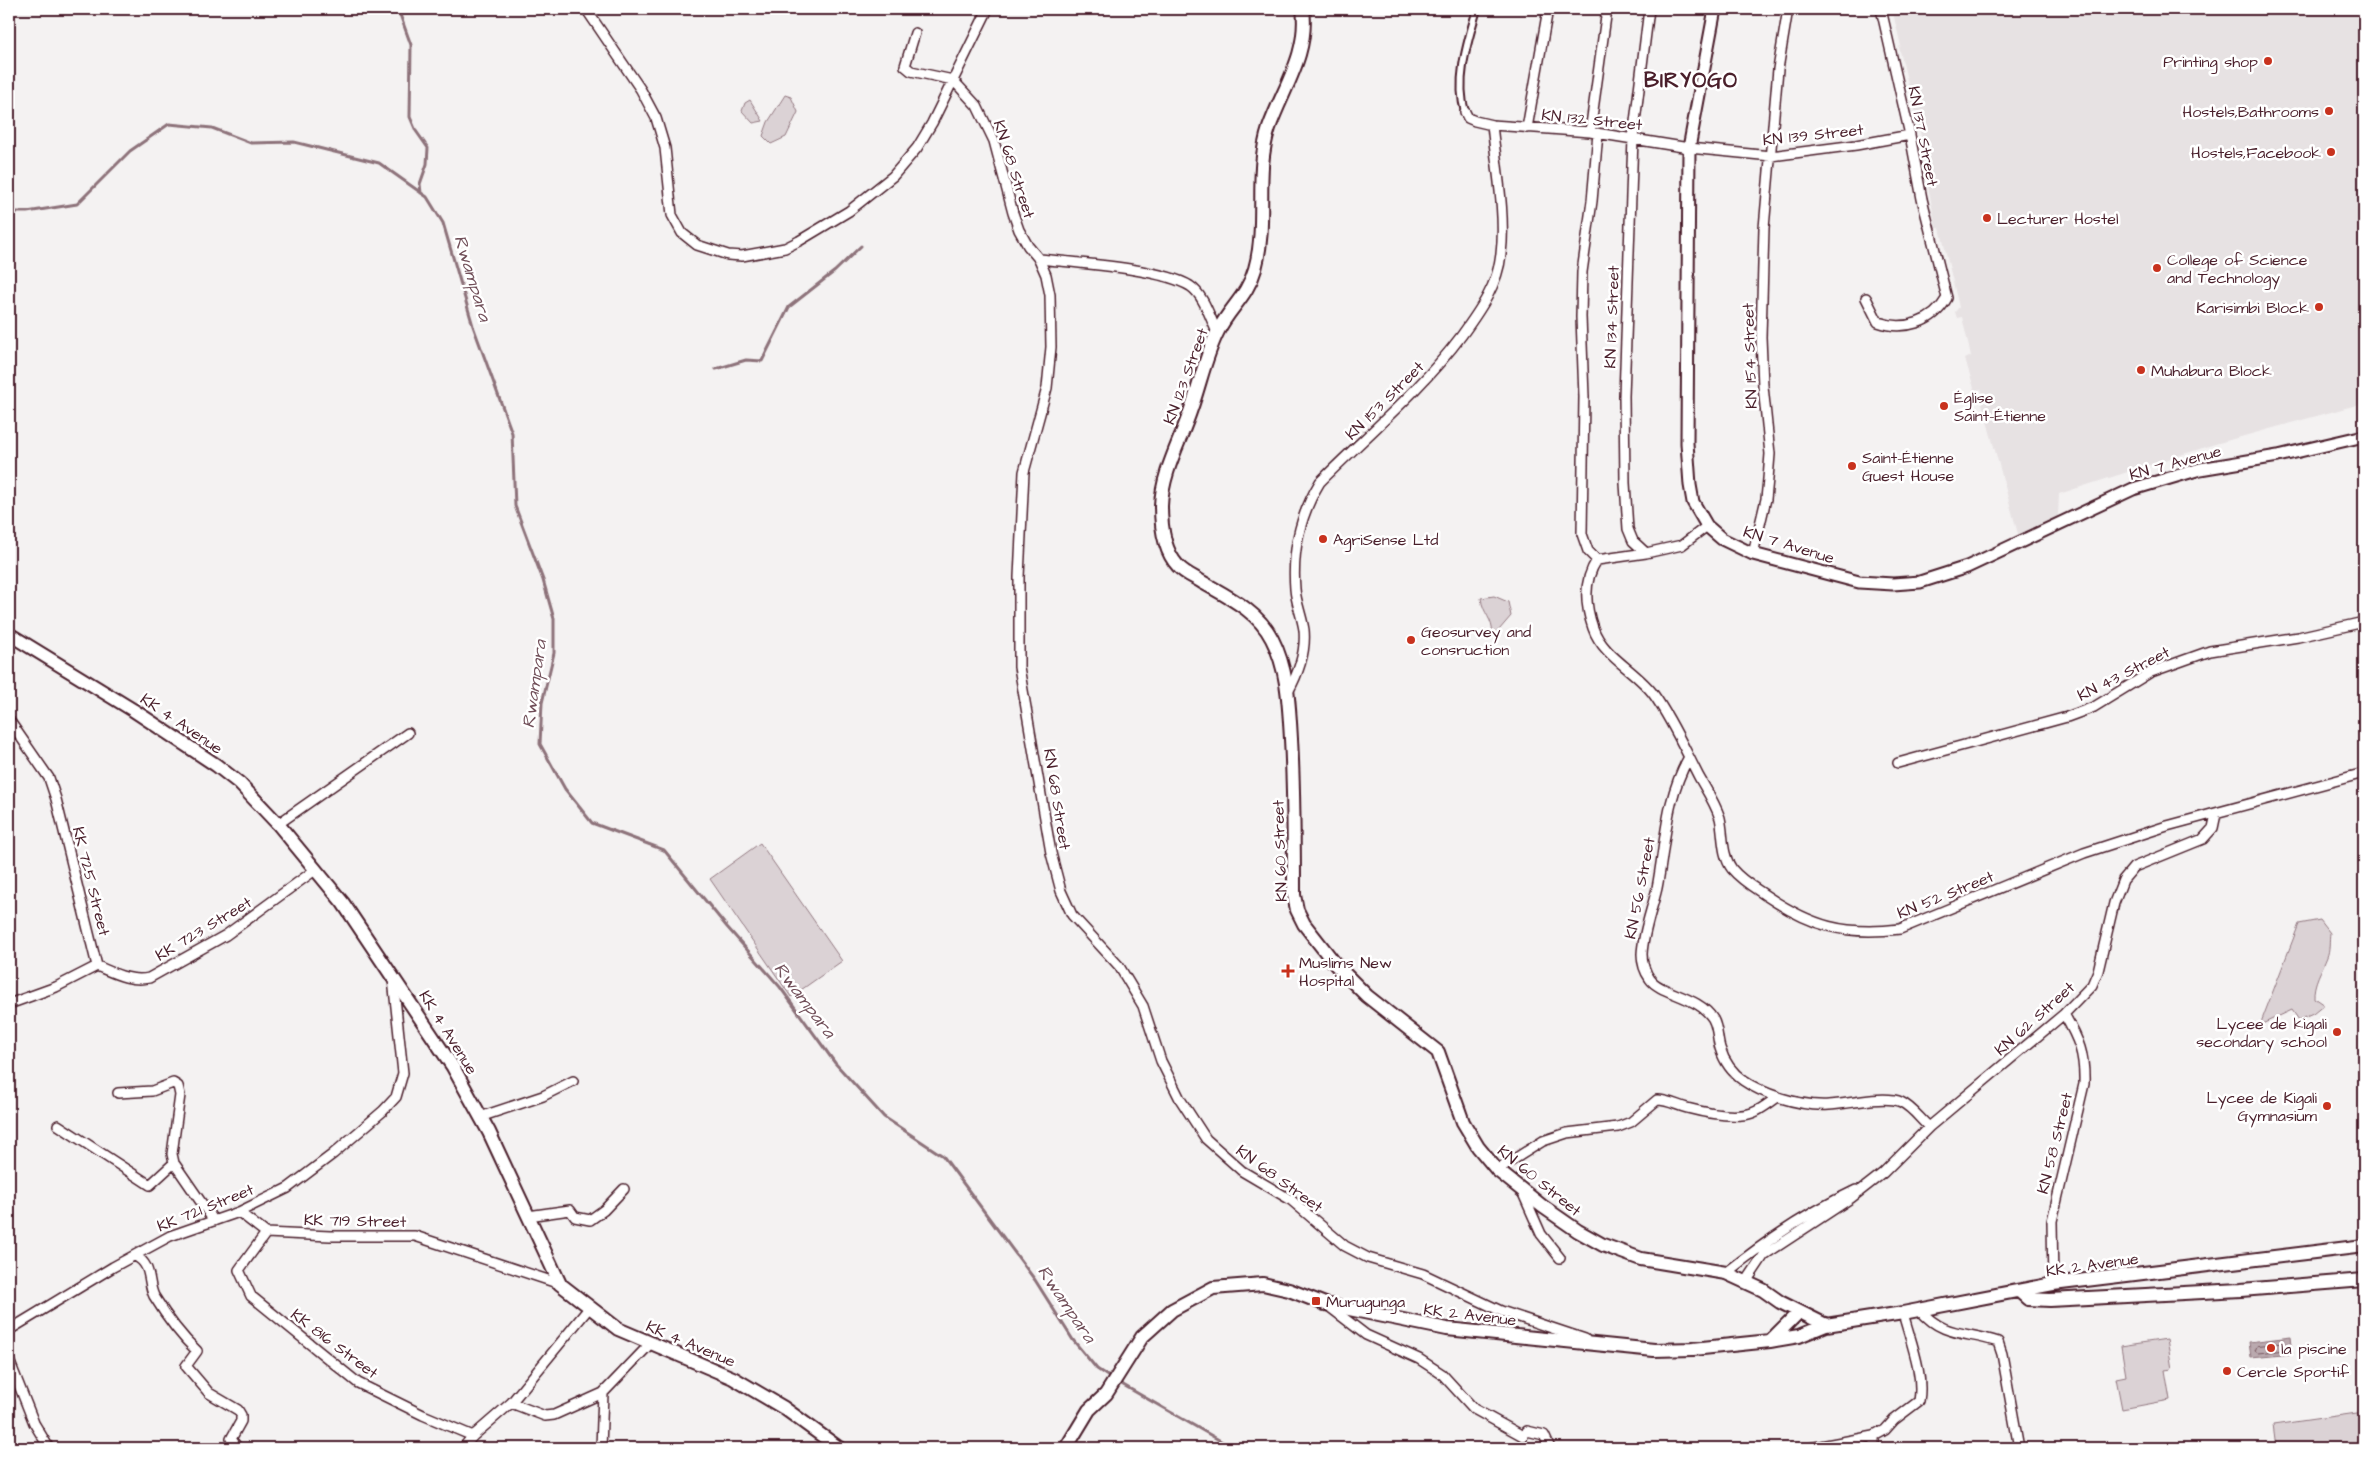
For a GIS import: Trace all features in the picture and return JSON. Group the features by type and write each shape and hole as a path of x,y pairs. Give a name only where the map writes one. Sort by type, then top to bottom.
{"main road":[{"name":"KN 123 Street","path":"1220,593 1176,565 1164,537 1161,504 1166,476 1188,420 1217,332 1243,298 1256,264 1260,230 1264,154 1269,130 1294,73 1303,45 1305,25 1303,9"},
{"name":"KN 60 Street","path":"1220,593 1254,614 1264,625 1280,657 1288,692 1292,760 1294,895 1297,910 1304,924 1336,965 1367,996 1438,1052 1471,1136 1484,1157 1497,1170 1578,1232 1603,1245 1641,1259 1726,1273 1799,1312"},
{"name":"KK 4 Avenue","path":"9,634 140,714 216,765 239,783 278,824 343,903 453,1067 480,1116 560,1284 618,1329 733,1378 784,1408 839,1448"},
{"name":"KK 2 Avenue","path":"1066,1448 1089,1410 1106,1394 1135,1345 1172,1310 1213,1288 1263,1284 1289,1290 1325,1304 1447,1329 1654,1350 1693,1349 1799,1336 1826,1325 1920,1310 2053,1284 2364,1246"},
{"path":"2019,1291 2028,1299 2050,1300 2241,1290 2364,1280"},
{"path":"1770,1341 1799,1312 1826,1325"}],"street":[{"path":"586,9 641,90 656,118 665,148 672,215 682,232 697,245 728,255 760,254 785,248 823,227 874,193 893,176 917,148 988,9"},
{"path":"1465,112 1462,103 1461,76 1477,9"},
{"path":"1527,128 1548,9"},
{"path":"1607,9 1594,133 1592,201 1582,272 1581,317 1584,397 1582,534 1588,551 1597,560 1646,553 1682,545 1707,526"},
{"name":"KN 134 Street","path":"1646,553 1633,541 1628,529 1625,483 1624,396 1633,138 1649,9"},
{"name":"KN 7 Avenue","path":"1715,9 1689,148 1687,443 1694,502 1707,526 1722,539 1753,554 1859,582 1893,584 1920,582 1967,568 2133,489 2200,469 2278,456 2364,436"},
{"name":"KN 154 Street","path":"1753,554 1766,499 1769,470 1770,454 1763,386 1761,337 1764,228 1778,69 1788,9"},
{"name":"KN 137 Street","path":"1866,298 1878,322 1906,326 1916,325 1944,304 1947,298 1941,268 1922,199 1910,135 1881,9"},
{"path":"915,33 904,62 907,69 953,80"},
{"name":"KN 68 Street","path":"953,80 977,106 986,123 994,141 1012,213 1028,246 1039,259 1046,275 1050,295 1052,347 1047,388 1024,472 1019,577 1019,667 1051,853 1061,891 1072,915 1119,966 1143,1006 1161,1061 1180,1099 1206,1139 1242,1171 1291,1200 1345,1246 1368,1258 1423,1274 1501,1311 1606,1346"},
{"name":"KN 132 Street","path":"1465,112 1468,118 1492,125 1594,133 1689,148"},
{"name":"KN 153 Street","path":"1288,692 1296,677 1304,646 1304,630 1295,591 1294,556 1301,523 1313,495 1320,482 1410,397 1442,362 1489,295 1501,254 1502,229 1492,125"},
{"name":"KN 139 Street","path":"1689,148 1771,156 1856,145 1910,135"},
{"path":"1039,259 1144,272 1169,278 1191,287 1201,297 1217,332"},
{"name":"KN 52 Street","path":"1597,560 1591,569 1585,600 1593,631 1603,645 1653,694 1711,797 1720,819 1724,850 1731,868 1746,882 1790,913 1830,928 1871,933 1900,929 2084,853 2167,826 2364,773"},
{"name":"KN 43 Street","path":"1898,763 2067,717 2094,706 2151,672 2210,650 2298,637 2364,622"},
{"name":"KK 725 Street","path":"9,720 49,778 56,799 97,966"},
{"path":"278,824 408,732"},
{"name":"KN 56 Street","path":"1689,757 1679,776 1670,802 1662,863 1643,940 1642,956 1645,970 1651,981 1705,1009 1713,1020 1720,1048 1730,1070 1745,1084 1778,1097 1810,1104 1829,1105 1887,1100 1900,1101 1929,1127"},
{"name":"KN 62 Street","path":"1746,1282 1764,1255 1851,1198 1883,1173 1929,1127 2064,1014 2092,985 2098,971 2114,903 2123,880 2134,867 2203,839 2213,828 2216,814"},
{"name":"KK 723 Street","path":"97,966 126,978 140,980 149,978 226,936 315,870"},
{"path":"9,1004 56,987 97,966"},
{"name":"KK 721 Street","path":"9,1330 170,1236 239,1212 288,1188 384,1111 396,1096 403,1073 392,974"},
{"name":"KN 58 Street","path":"2053,1284 2052,1221 2084,1084 2085,1069 2081,1048 2064,1014"},
{"path":"480,1116 543,1096 573,1080"},
{"path":"118,1094 152,1091 173,1083 178,1086 180,1105 172,1154 174,1163 214,1222"},
{"path":"1497,1170 1543,1141 1567,1133 1618,1127 1632,1122 1657,1100 1667,1100 1686,1108 1724,1114 1744,1114 1753,1113 1778,1097"},
{"path":"58,1125 150,1185 174,1163"},
{"name":"KN 62 Street","path":"1726,1273 1791,1224 1825,1204 1868,1185"},
{"path":"528,1216 570,1210 575,1217 590,1220 604,1210 624,1188"},
{"path":"1521,1189 1541,1234 1560,1258"},
{"path":"239,1212 266,1233"},
{"name":"KK 719 Street","path":"266,1233 330,1236 414,1236 560,1284"},
{"name":"KK 816 Street","path":"266,1233 239,1270 251,1296 358,1383 423,1415 473,1436"},
{"path":"135,1256 141,1259 150,1276 153,1294 197,1351 186,1366 209,1393 238,1410 241,1415 241,1421 231,1439 238,1448"},
{"path":"1325,1304 1366,1335 1419,1359 1442,1374 1474,1410 1525,1434 1544,1435 1550,1448"},
{"path":"463,1448 473,1436 511,1403 589,1308"},
{"path":"1920,1310 1930,1322 1947,1331 1998,1342 2002,1354 2019,1448"},
{"path":"1810,1448 1874,1436 1885,1430 1894,1420 1919,1401 1920,1390 1917,1370 1903,1313"},
{"path":"511,1403 546,1416 554,1415 603,1392 651,1343"},
{"path":"9,1360 34,1423 49,1448"},
{"path":"601,1448 603,1392"},
{"path":"1874,1436 1874,1448"}],"shaded area":[{"name":"College of Science and Technology","path":"1892,9 2364,9 2364,403 2215,444 2059,494 2058,517 2018,534 1982,403 1985,402 1981,389 1975,391 1965,359 1971,356 1962,317 1957,318 1955,312 1959,307 1940,228 1936,228 1926,175 1930,173 1899,47 1901,46"},
{"path":"785,95 791,97 798,112 786,137 771,144 763,136 768,122"},
{"path":"750,100 763,121 753,123 742,111 745,103"},
{"path":"1494,596 1508,602 1511,616 1493,637 1490,620 1481,598"},
{"path":"760,843 842,961 791,997 710,879"},
{"path":"2320,920 2330,933 2329,951 2316,982 2314,998 2324,1005 2313,1014 2299,1020 2292,1010 2260,1025 2299,924"},
{"path":"2167,1339 2172,1369 2165,1370 2170,1400 2122,1409 2116,1378 2126,1376 2121,1346"},
{"path":"2364,1412 2364,1448 2276,1448 2273,1425"}],"water":[{"name":"la piscine","path":"2291,1337 2293,1354 2251,1358 2249,1342"}],"waterway":[{"path":"398,9 411,45 410,117 416,131 428,148 427,164 420,184 421,193"},
{"name":"Rwampara","path":"9,212 27,212 77,204 130,151 169,124 212,128 251,143 294,142 379,163 427,197 443,223 473,326 512,433 515,506 543,580 554,619 554,653 542,703 540,744 565,789 592,823 664,850 727,927 780,987 835,1063 884,1117 943,1156 1035,1280 1073,1340 1097,1369 1112,1379"},
{"path":"716,369 746,360 762,361 789,307 835,271 861,246"},
{"name":"Rwampara","path":"1118,1382 1233,1448"}],"place":[{"name":"Printing shop","path":"2268,61"},
{"name":"Hostels,Bathrooms","path":"2329,111"},
{"name":"Hostels,Facebook","path":"2331,152"},
{"name":"Lecturer Hostel","path":"1987,218"},
{"name":"College of Science and Technology","path":"2157,268"},
{"name":"Karisimbi Block","path":"2319,307"},
{"name":"Muhabura Block","path":"2141,370"},
{"name":"Église Saint-Étienne","path":"1944,406"},
{"name":"Saint-Étienne Guest House","path":"1852,466"},
{"name":"AgriSense Ltd","path":"1323,539"},
{"name":"Geosurvey and consruction","path":"1411,640"},
{"name":"Muslims New Hospital","path":"1288,971"},
{"name":"Lycee de kigali secondary school","path":"2337,1032"},
{"name":"Lycee de Kigali Gymnasium","path":"2327,1106"},
{"name":"Murugunga","path":"1316,1301"},
{"name":"la piscine","path":"2271,1348"},
{"name":"Cercle Sportif","path":"2227,1371"}],"district":[{"name":"BIRYOGO","path":"1691,80"}]}
